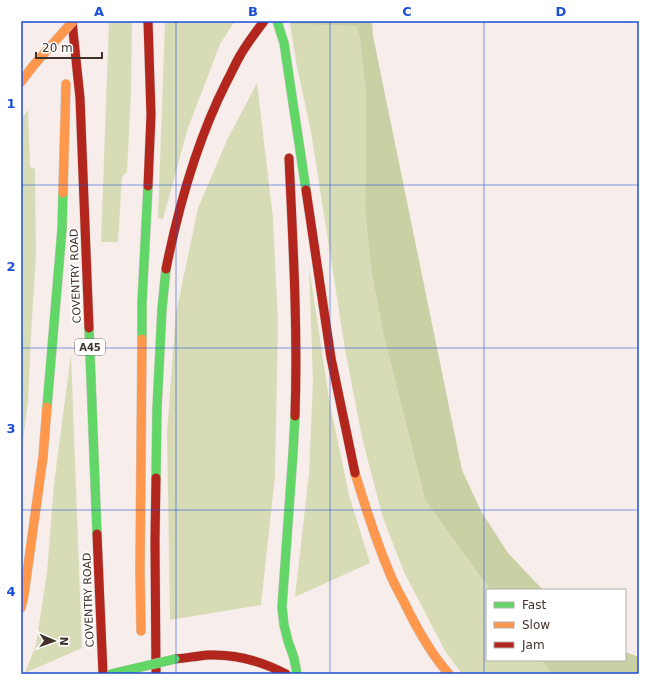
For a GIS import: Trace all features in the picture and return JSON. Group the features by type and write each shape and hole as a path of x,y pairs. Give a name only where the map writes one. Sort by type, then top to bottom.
{"highway":[{"path":"66,53 67,21"},
{"path":"21,82 73,21"},
{"name":"COVENTRY ROAD","path":"73,21 80,98 103,674"},
{"path":"142,642 140,572 142,302 151,115 148,21"},
{"path":"156,674 155,541 157,408 165,276 175,229 188,180 203,134 217,101 241,54 264,21"},
{"path":"277,21 284,43 332,358 354,469 365,507 388,570 418,630 440,664 449,674"},
{"path":"284,43 288,129"},
{"path":"21,608 25,588 45,434 62,228 66,77"},
{"path":"289,152 296,326 296,385 293,453 282,607 284,625 294,658 297,674"},
{"path":"110,674 176,659 212,655 247,659 278,669 286,674"},
{"path":"142,658 142,674"}],"green space":[{"path":"109,21 132,21 131,94 127,172 122,177 118,242 101,242"},
{"path":"165,21 235,21 220,44 188,128 163,219 158,218"},
{"path":"292,21 372,21 373,36 462,470 481,511 508,553 542,589 489,589 425,500 384,337 371,270 365,210 366,94 360,39 357,26 290,24"},
{"path":"290,24 357,26 360,39 366,94 365,210 371,270 384,337 425,500 489,589 486,589 486,661 543,661 552,674 462,674 445,651 404,572 383,518 362,438 345,349 311,132 297,67"},
{"path":"257,83 273,218 278,323 275,476 261,605 170,620 167,431 176,313 198,208 227,140"},
{"path":"28,110 30,167 35,169 36,255 28,401 21,456 21,119"},
{"path":"309,266 329,399 349,495 370,563 295,597 309,473 313,381"},
{"path":"71,354 82,648 25,673 36,645 47,572 54,484"},
{"path":"626,652 639,657 639,674 552,674 543,661 626,661"}],"traffic: fast":[{"path":"277,21 284,43 306,190"},
{"path":"142,339 142,303 148,186"},
{"path":"47,407 62,229 63,193"},
{"path":"156,478 157,408 162,309 166,269"},
{"path":"89,328 97,534"},
{"path":"295,416 282,607 284,625 294,658 297,674"},
{"path":"111,674 175,659"}],"traffic: slow":[{"path":"33,66 73,21"},
{"path":"21,82 33,66"},
{"path":"63,193 66,84"},
{"path":"141,631 140,572 142,339"},
{"path":"21,608 43,457 47,407"},
{"path":"355,473 374,534 393,581 424,640 449,674"}],"traffic: jam":[{"path":"72,21 80,98 89,328"},
{"path":"148,21 151,115 148,186"},
{"path":"166,269 177,220 190,173 216,103 239,57 264,21"},
{"path":"289,158 295,319 295,416"},
{"path":"306,190 331,358 355,473"},
{"path":"156,478 156,674"},
{"path":"97,534 103,674"},
{"path":"175,659 209,655 239,657 258,662 286,674"}]}
